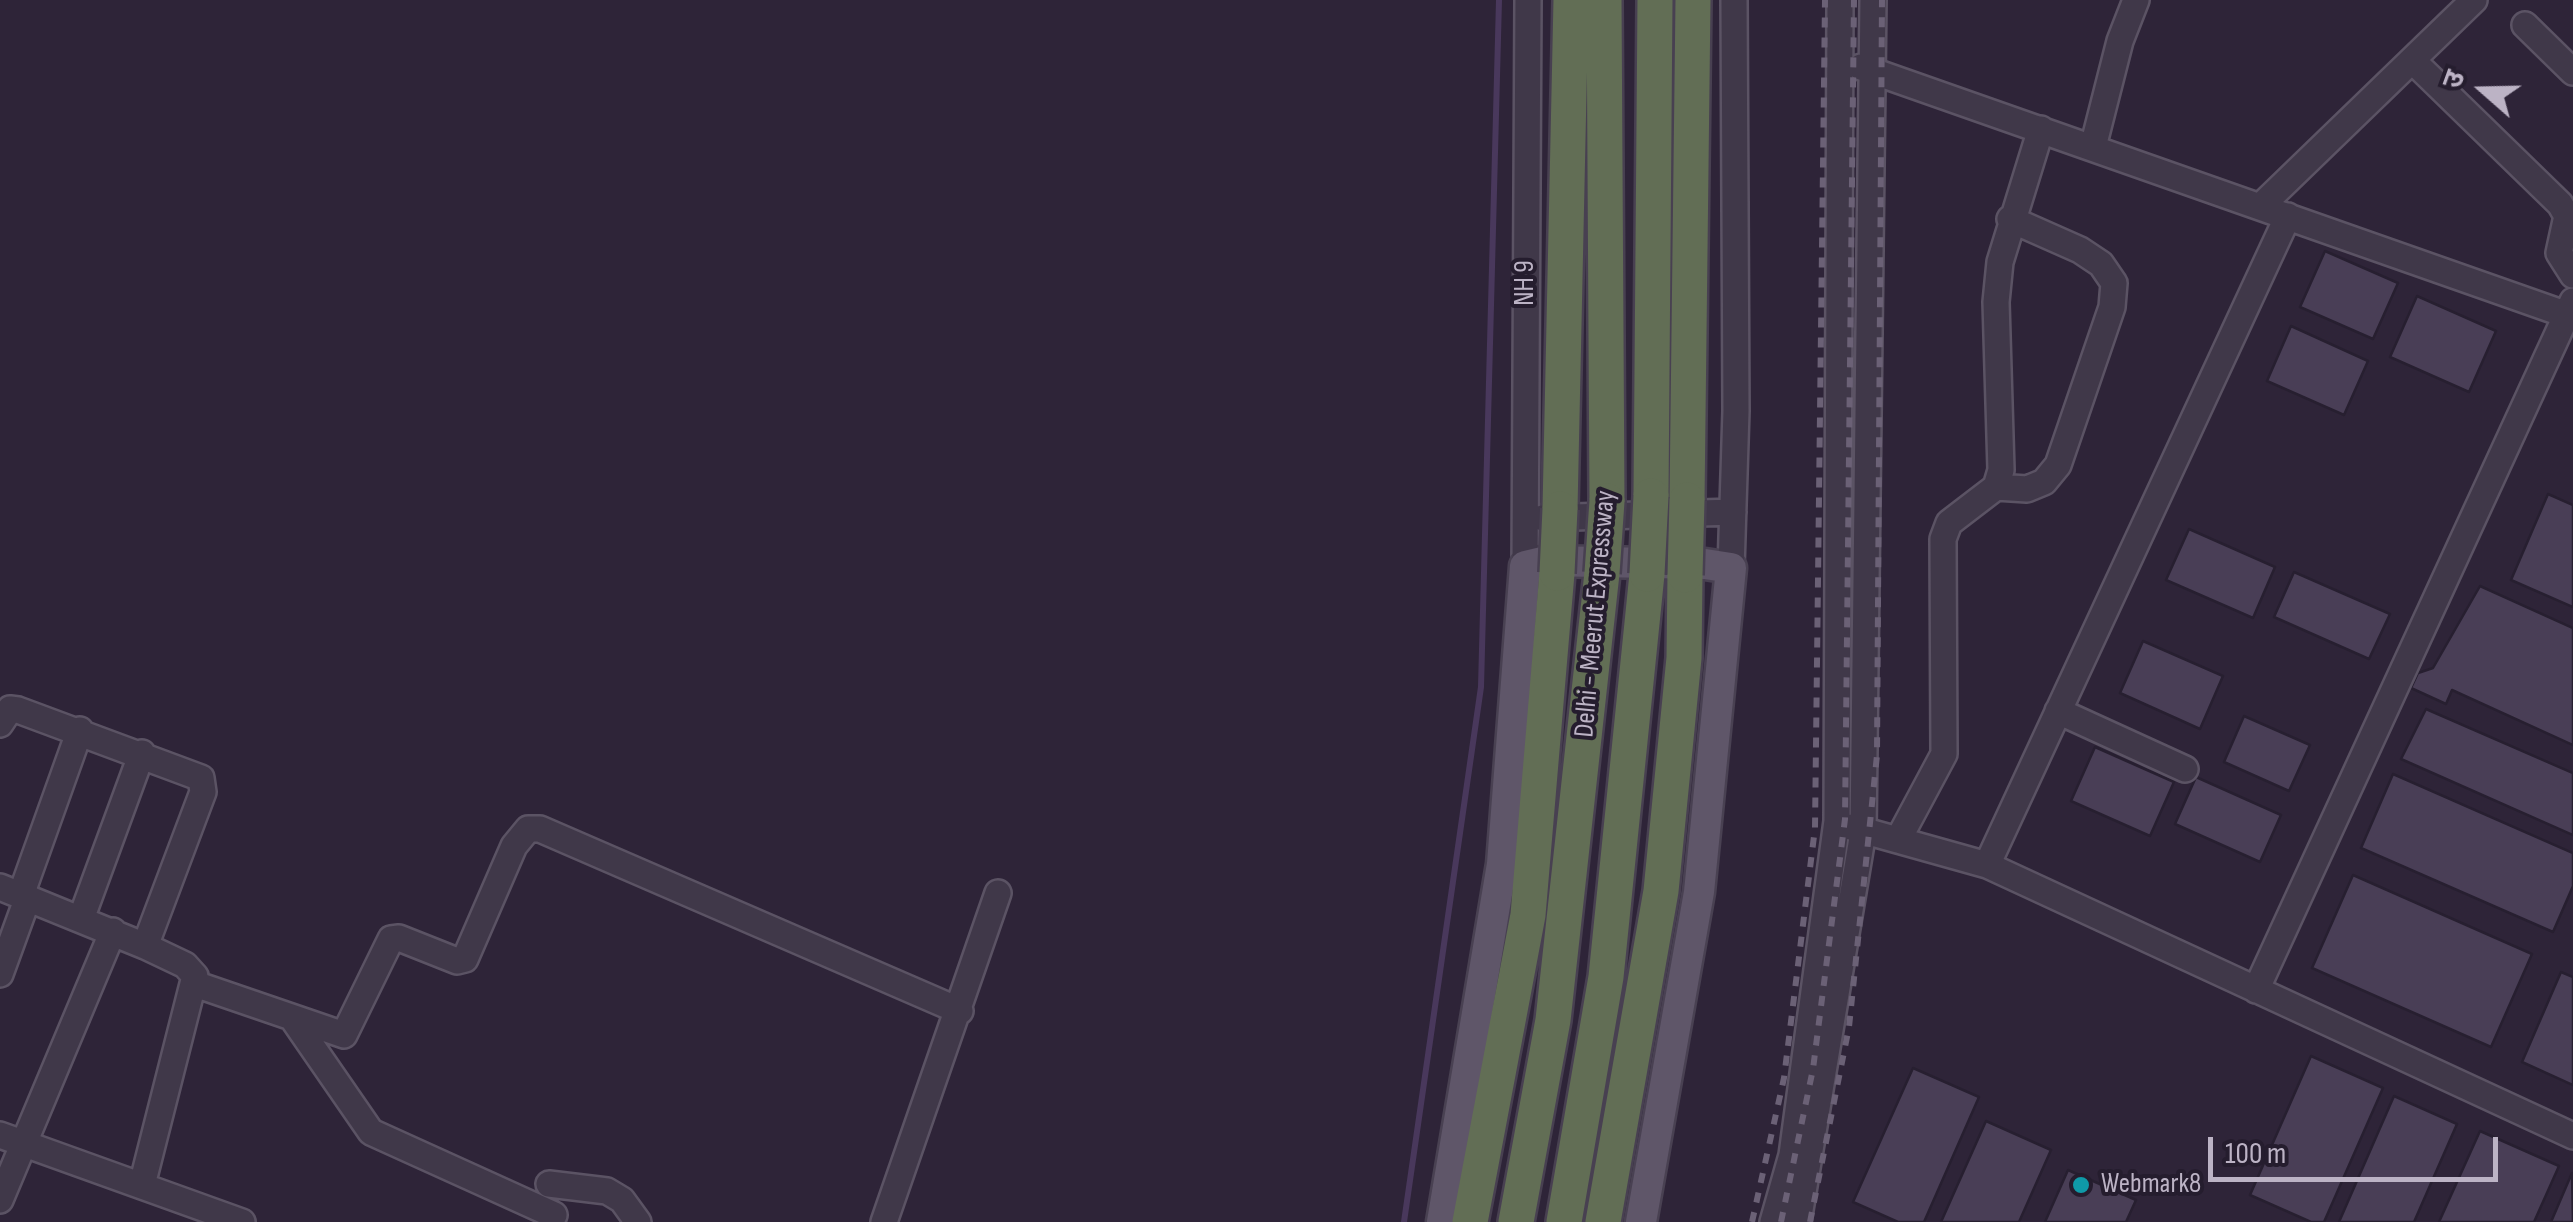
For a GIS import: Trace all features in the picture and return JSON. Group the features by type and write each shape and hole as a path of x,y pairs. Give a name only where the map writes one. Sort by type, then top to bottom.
{"highway":[{"path":"1470,1222 1528,915 1541,569 1560,509 1571,0"},
{"name":"Delhi - Meerut Expressway","path":"1516,1222 1553,1020 1602,573 1606,501 1604,0"},
{"name":"Delhi - Meerut Expressway","path":"1564,1222 1606,977 1647,574 1655,0"},
{"path":"1603,1222 1660,891 1684,658 1693,0"}],"main road":[{"path":"1442,1222 1502,864 1541,569 1546,561 1731,568 1699,892 1641,1222"}],"street":[{"name":"NH 9","path":"1528,0 1525,516 1541,569"},
{"path":"1731,568 1734,0"},
{"path":"1774,1222 1792,1156 1837,822 1840,0"},
{"path":"1798,1222 1863,832 1872,0"},
{"path":"2093,147 2120,41 2136,0"},
{"path":"2261,206 2474,0"},
{"path":"2525,25 2573,72"},
{"path":"1840,61 2570,310 2256,990"},
{"path":"2413,61 2560,204 2567,216 2559,254 2573,275"},
{"path":"1996,488 2001,470 1996,302 2010,219 2040,129"},
{"path":"1986,865 2288,216"},
{"path":"1898,840 1944,754 1943,538 1949,523 1996,488 2027,489 2044,482 2058,464 2112,307 2114,283 2102,264 2010,219"},
{"path":"1525,516 1708,516 1733,512"},
{"path":"0,724 10,709 80,730 202,778 204,784 145,946"},
{"path":"2058,711 2185,769"},
{"path":"0,974 16,893 80,730"},
{"path":"81,918 142,753"},
{"path":"1837,822 1986,865 2573,1136"},
{"path":"195,984 344,1036 392,940 399,938 457,961 465,959 514,846 528,829 540,829 960,1011"},
{"path":"884,1222 998,892"},
{"path":"16,893 113,931 191,968 195,984 142,1185"},
{"path":"0,1200 12,1139 113,931"},
{"path":"293,1020 371,1132 554,1215"},
{"path":"12,1139 238,1221"},
{"path":"548,1184 607,1191 622,1200 638,1222"}],"building":[{"path":"2325,251 2398,283 2373,339 2300,307"},
{"path":"2417,296 2496,331 2469,392 2390,357"},
{"path":"2291,326 2368,361 2344,415 2267,381"},
{"path":"2548,494 2573,505 2573,607 2511,580"},
{"path":"2189,529 2275,567 2253,618 2166,580"},
{"path":"2294,572 2390,614 2369,659 2274,617"},
{"path":"2480,586 2573,628 2573,745 2452,690 2446,704 2411,688 2418,673 2433,668"},
{"path":"2143,641 2223,676 2200,729 2120,693"},
{"path":"2426,709 2573,773 2573,835 2401,759"},
{"path":"2244,716 2310,745 2289,791 2224,762"},
{"path":"2095,747 2174,782 2150,836 2071,801"},
{"path":"2393,774 2573,853 2573,886 2553,932 2361,848"},
{"path":"2196,777 2281,815 2260,862 2175,824"},
{"path":"2353,875 2532,954 2491,1047 2312,968"},
{"path":"2561,972 2573,977 2573,1085 2522,1062"},
{"path":"2311,1056 2383,1088 2324,1222 2311,1222 2250,1195"},
{"path":"1913,1068 1979,1097 1924,1222 1898,1222 1853,1202"},
{"path":"2394,1096 2457,1124 2414,1222 2339,1222"},
{"path":"1986,1121 2051,1150 2019,1222 1941,1222"},
{"path":"2480,1131 2559,1166 2534,1222 2439,1222"},
{"name":"Webmark8","path":"2068,1170 2136,1200 2126,1222 2045,1222"},
{"path":"2572,1173 2573,1222 2551,1222"}],"waterway":[{"path":"1404,1222 1481,687 1499,0"}],"railway":[{"path":"1752,1222 1784,1078 1815,828 1825,0"},
{"path":"1781,1222 1813,1069 1845,819 1854,0"},
{"path":"1810,1222 1849,1027 1877,755 1882,0"}],"place":[{"name":"Webmark8","path":"2081,1185"}]}
